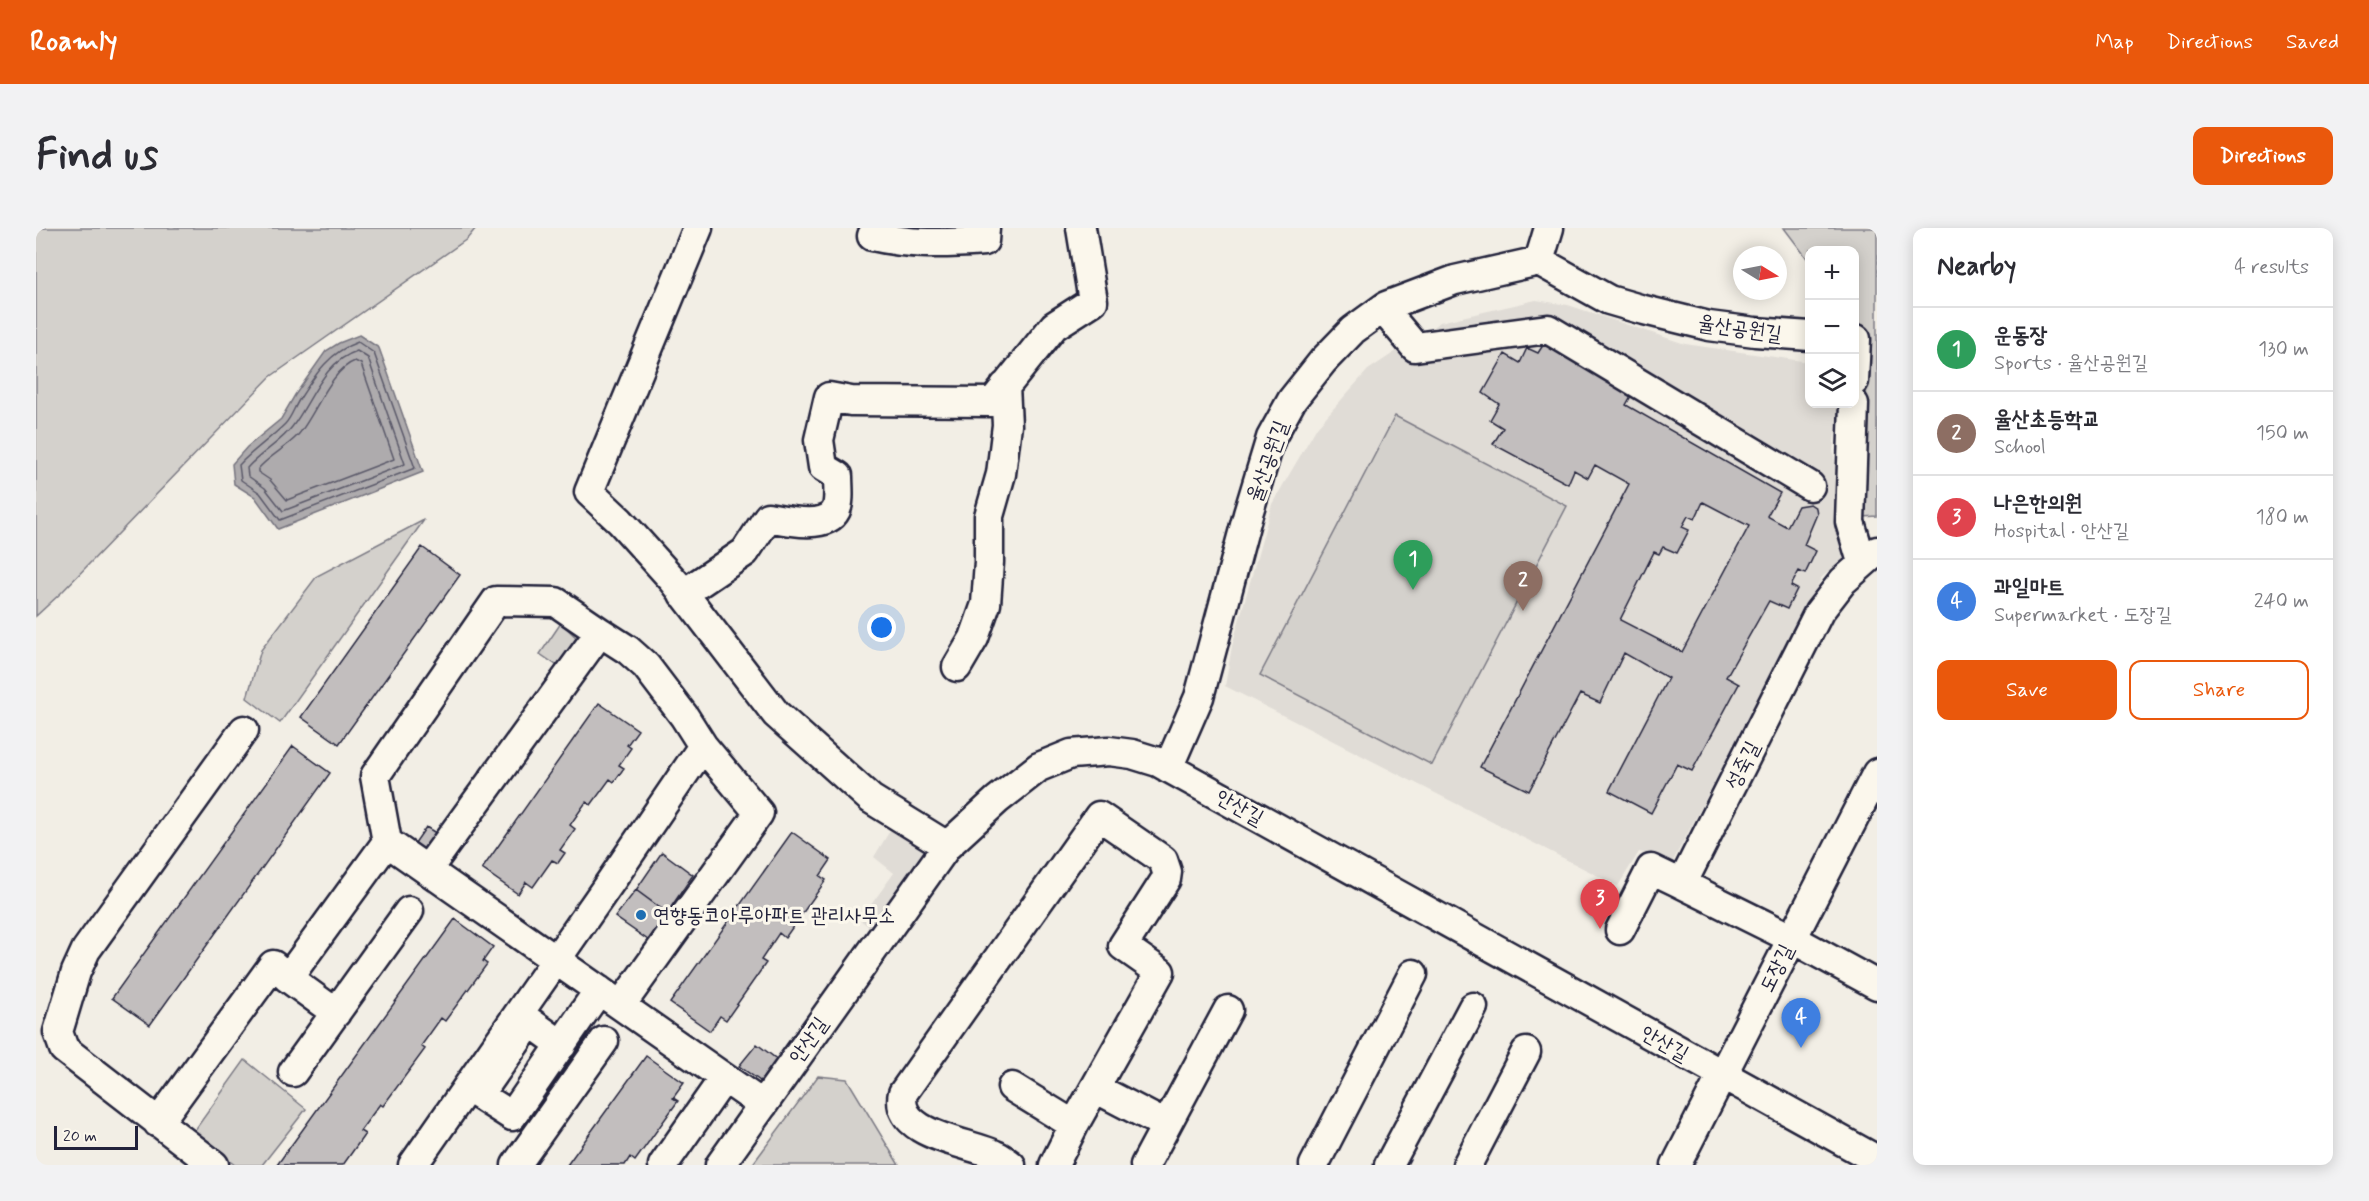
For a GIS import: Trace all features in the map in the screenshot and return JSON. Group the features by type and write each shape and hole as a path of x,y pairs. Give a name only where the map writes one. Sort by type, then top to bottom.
{"street":[{"path":"698,228 589,492 620,521 683,594 776,714 871,799 946,846"},
{"path":"872,236 898,242 936,244 984,241 985,228"},
{"path":"683,594 745,552 768,517 811,523 828,519 836,509 838,476 823,467 819,440 829,397 852,401 993,402 1054,327 1093,301 1081,228"},
{"path":"1539,261 1549,228"},
{"name":"율산공원길","path":"1168,768 1198,697 1271,438 1293,400 1323,362 1353,330 1383,309 1455,280 1539,261 1609,300 1640,309 1709,326 1805,336"},
{"path":"1383,309 1415,347 1548,329 1810,486"},
{"path":"1859,355 1862,340"},
{"path":"957,667 974,638 986,604 989,516 1002,474 1007,424 1005,386"},
{"path":"1854,408 1850,522 1870,557"},
{"name":"성죽길","path":"1682,884 1819,612 1843,581 1870,557"},
{"path":"562,1045 610,998 759,813 702,746 684,716 646,666 628,650 556,602 496,601 375,776 387,842 610,998 724,1077 763,1105"},
{"path":"427,870 600,632"},
{"path":"214,1165 64,1049 58,1032 76,972 86,950 244,730"},
{"path":"413,1165 702,746"},
{"name":"안산길","path":"720,1165 946,846 1040,767 1071,754 1109,752 1132,754 1168,768 1877,1160"},
{"name":"도장길","path":"1676,1165 1877,773"},
{"path":"1011,1165 995,1154 938,1137 914,1122 903,1109 901,1102 903,1093 1099,816 1163,860 1167,872 1166,879 1123,946 1160,972 1054,1165"},
{"path":"288,978 387,842"},
{"path":"1620,930 1652,869 1791,938 1877,985"},
{"path":"293,1072 409,911"},
{"path":"158,1123 273,965 336,1013"},
{"path":"1314,1165 1413,974"},
{"path":"1389,1165 1473,1007"},
{"path":"1145,1165 1228,1010"},
{"path":"458,1100 521,1157 604,1041"},
{"path":"1467,1165 1526,1053"},
{"path":"663,1165 724,1077"},
{"path":"1012,1087 1074,1125"},
{"path":"1095,1088 1167,1125"}],"shaded area":[{"path":"36,228 476,228 467,239 270,377 36,616"},
{"path":"1784,228 1877,228 1877,516 1863,517 1867,369 1859,351 1859,246 1805,246 1805,256"},
{"path":"1536,300 1568,305 1685,344 1805,361 1805,408 1838,408 1833,450 1849,555 1822,577 1673,861 1639,852 1618,886 1225,686 1232,646 1272,504 1317,427 1368,370 1440,322"},
{"path":"1395,416 1567,506 1432,765 1260,675"},
{"path":"424,520 280,723 247,698 261,650 317,576"},
{"path":"561,623 581,642 562,669 540,654"},
{"path":"894,824 934,849 875,931 860,920 894,873 874,857"},
{"path":"245,1060 306,1109 262,1165 235,1165 192,1134"},
{"path":"818,1076 847,1079 899,1165 752,1165"}],"water":[{"path":"359,335 379,348 423,472 278,529 255,497 234,484 232,464 247,447 281,419 326,351"}],"building":[{"path":"1549,336 1636,387 1626,405 1780,493 1767,516 1787,527 1798,506 1810,504 1816,508 1817,514 1804,545 1816,551 1805,574 1799,571 1791,586 1797,589 1787,609 1769,601 1726,677 1739,684 1692,771 1677,764 1651,813 1609,791 1668,678 1624,653 1600,703 1580,694 1529,791 1480,767 1629,484 1595,465 1588,478 1574,470 1568,484 1493,444 1503,428 1490,420 1499,404 1483,393 1505,354 1520,363 1527,348 1538,353","holes":["1703,502 1749,526 1682,652 1620,620 1654,552 1659,554 1663,547 1677,553 1689,530 1682,527 1688,516 1695,519"]},
{"path":"422,547 460,575 339,744 301,717"},
{"path":"599,703 638,730 627,745 631,748 619,765 624,768 614,782 610,779 591,805 586,802 570,825 575,829 560,850 565,853 558,863 552,860 533,887 526,882 518,894 482,869"},
{"path":"293,746 330,773 150,1025 112,998"},
{"path":"426,827 444,838 428,862 410,850"},
{"path":"792,832 831,860 820,876 826,880 785,938 779,933 761,960 766,963 726,1020 720,1016 710,1031 670,1003"},
{"path":"662,852 693,875 667,913 636,890"},
{"name":"연향동코아루아파트 관리사무소","path":"636,890 667,913 648,940 615,917"},
{"path":"455,919 493,947 483,961 487,964 445,1021 441,1018 421,1046 425,1049 383,1106 380,1104 360,1131 365,1134 343,1165 277,1165"},
{"path":"757,1044 779,1061 763,1083 739,1066"},
{"path":"646,1056 684,1083 673,1098 678,1101 635,1161 630,1157 625,1165 567,1165"}],"place":[{"name":"운동장","path":"1413,590"},
{"name":"율산초등학교","path":"1523,611"},
{"name":"연향동코아루아파트 관리사무소","path":"641,915"},
{"name":"나은한의원","path":"1600,929"},
{"name":"과일마트","path":"1801,1048"}]}
